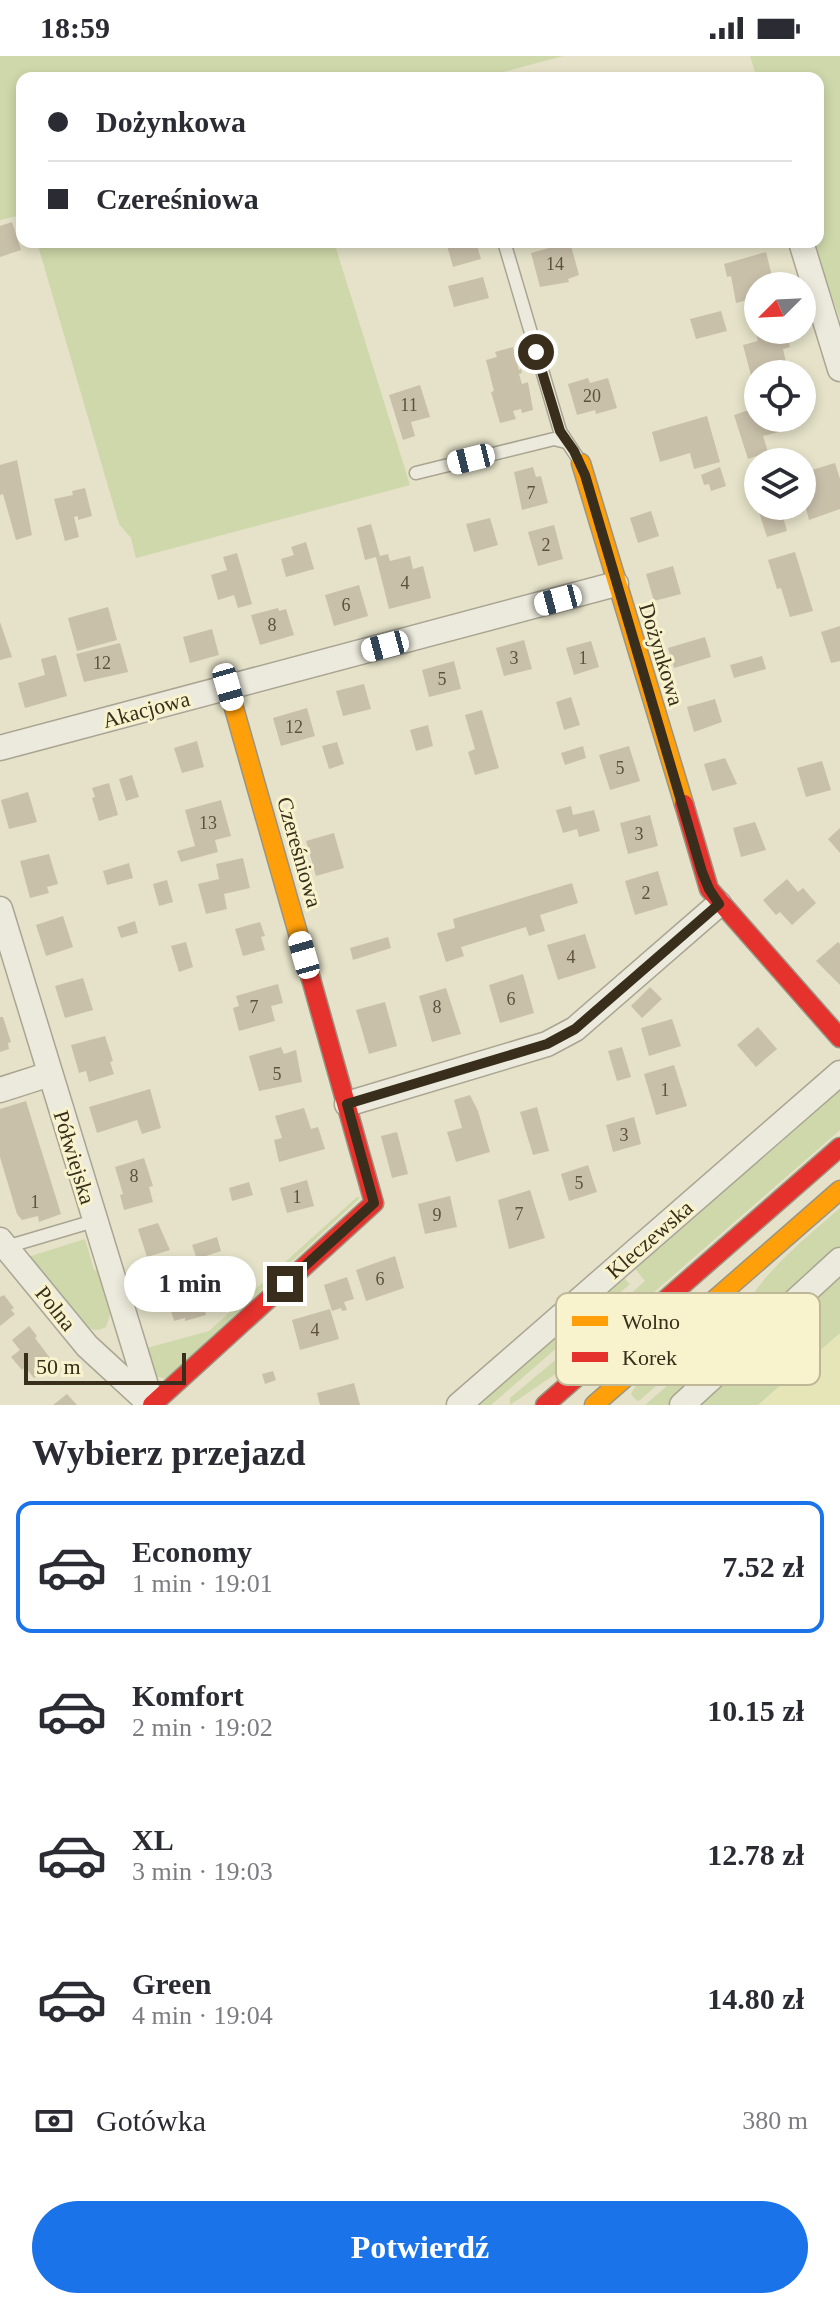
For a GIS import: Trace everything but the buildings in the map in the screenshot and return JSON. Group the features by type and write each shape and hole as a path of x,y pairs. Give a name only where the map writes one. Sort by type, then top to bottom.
{"street":[{"path":"803,248 840,369"},
{"name":"Dożynkowa","path":"581,463 709,889 840,1038"},
{"name":"Akacjowa","path":"0,748 616,584"},
{"name":"Czereśniowa","path":"152,1405 374,1203 228,687"},
{"path":"347,1104 547,1044 561,1037 575,1029 719,904"},
{"name":"Półwiejska","path":"0,909 152,1405"},
{"name":"Kleczewska","path":"588,1293 840,1073"},
{"path":"0,1090 50,1074"},
{"path":"673,1293 840,1147"},
{"path":"722,1293 840,1190"},
{"name":"Polna","path":"3,1244 87,1346 152,1405"},
{"path":"804,1293 840,1260"},
{"name":"Kleczewska","path":"459,1405 556,1320"},
{"path":"545,1405 568,1385"},
{"path":"594,1405 617,1385"},
{"path":"682,1405 704,1385"}],"lane":[{"name":"Dożynkowa","path":"506,248 560,431 581,463"},
{"path":"416,473 554,439 566,442"},
{"path":"3,1244 94,1221"}],"green space":[{"path":"0,56 563,56 503,72 16,72 16,216 0,220"},
{"path":"750,56 840,56 840,319 814,248 824,248 824,72 755,72"},
{"path":"39,248 336,248 410,485 136,558 131,538 119,524"},
{"path":"840,1085 840,1130 653,1293 631,1293 645,1281 633,1266"},
{"path":"357,1197 360,1198 166,1379 155,1376 147,1348 209,1331"},
{"path":"840,1208 840,1246 788,1293 754,1293 781,1261"},
{"path":"85,1239 110,1315 106,1327 99,1330 87,1327 72,1314 28,1257"},
{"path":"622,1276 630,1284 620,1293 603,1293"},
{"path":"840,1277 840,1333 820,1351 820,1295"},
{"path":"840,1333 840,1405 758,1405 781,1385 820,1385 820,1351"},
{"path":"556,1335 556,1348 491,1405 478,1405"},
{"path":"556,1359 556,1374 510,1405 510,1398"},
{"path":"657,1385 637,1401 631,1394 635,1387"},
{"path":"668,1385 689,1385 668,1405 645,1405"},
{"path":"719,1385 781,1385 758,1405 697,1405"}],"traffic: slow":[{"path":"581,463 684,804"},
{"path":"228,687 311,979"},
{"path":"722,1293 840,1190"},
{"path":"594,1405 617,1385"}],"traffic: jam":[{"path":"684,804 709,889 840,1038"},
{"path":"152,1405 374,1203 311,979"},
{"path":"673,1293 840,1147"},
{"path":"545,1405 568,1385"}],"route":[{"path":"285,1284 374,1203 347,1104 547,1044 561,1037 575,1029 719,904 702,872 585,475 581,463 560,431 536,352"}]}
